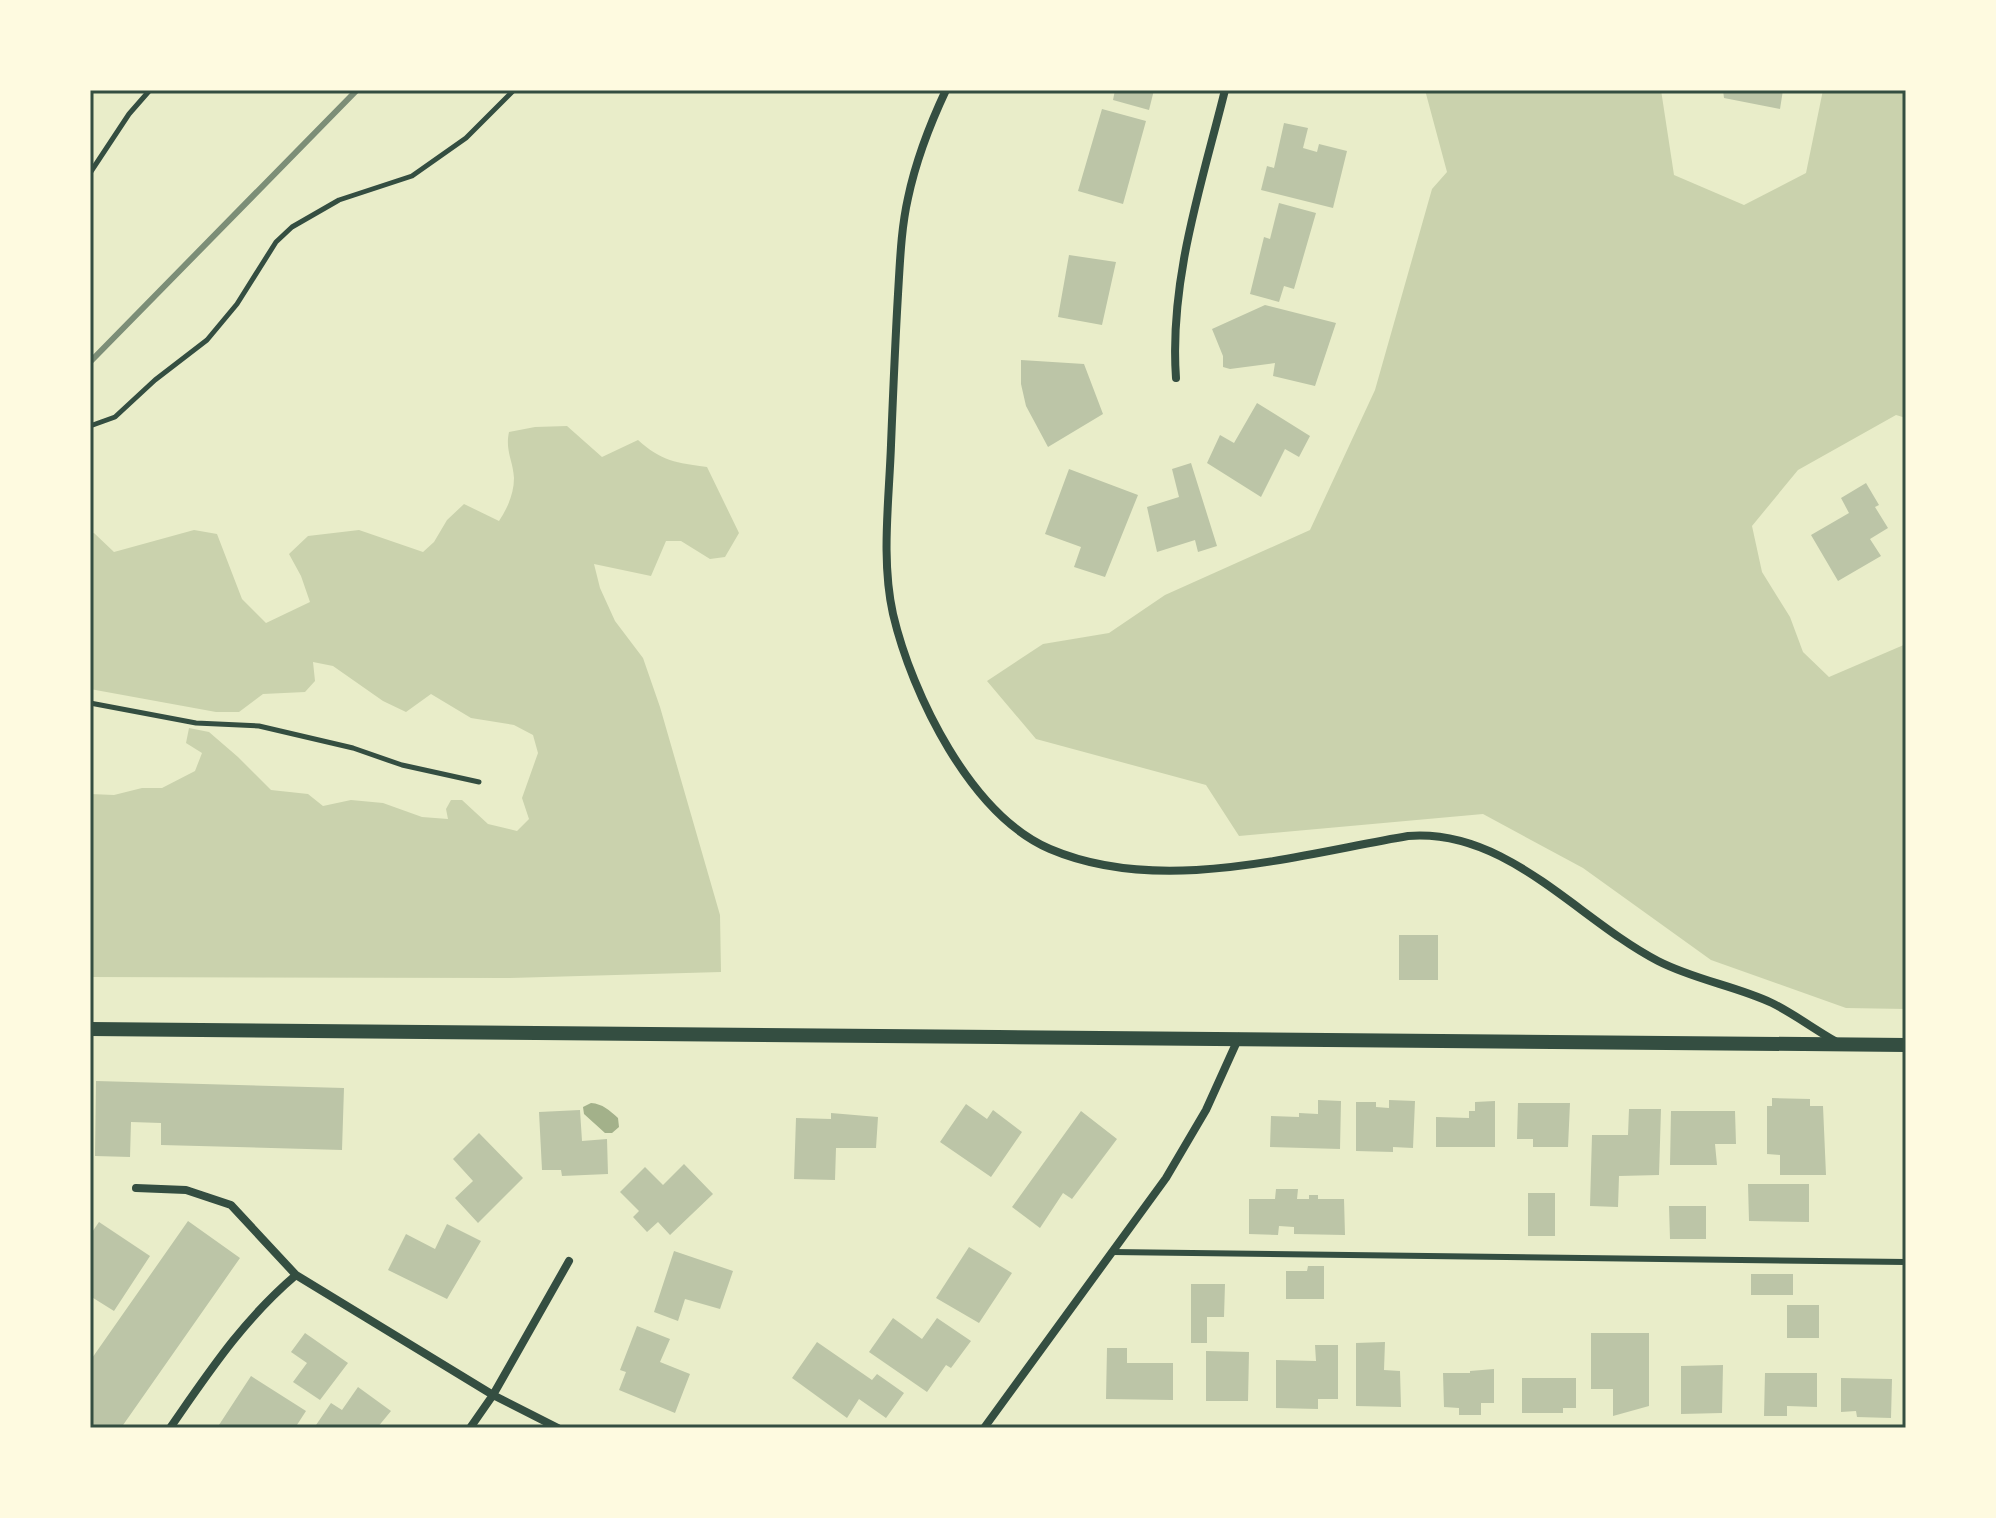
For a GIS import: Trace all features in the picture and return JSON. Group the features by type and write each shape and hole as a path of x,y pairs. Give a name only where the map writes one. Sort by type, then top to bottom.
{"street":[{"path":"946,90 923,144 904,221 895,353 887,533 888,580 901,644 917,685 948,745 988,803 1019,831 1051,850 1098,863 1141,869 1190,870 1238,866 1408,836 1453,839 1520,865 1599,925 1662,963 1772,1003 1839,1044"},
{"path":"1176,378 1176,325 1185,253 1225,90"},
{"path":"90,1029 1906,1045"},
{"path":"984,1428 1187,1144 1239,1037"},
{"path":"136,1188 186,1190 231,1205 296,1275 493,1395 558,1428"},
{"path":"470,1428 493,1395 569,1261"},
{"path":"170,1428 239,1329 269,1297 296,1275"}],"lane":[{"path":"1112,1252 1906,1262"}],"path":[{"path":"90,173 129,114 150,90"},
{"path":"90,426 115,417 155,380 207,340 237,304 276,242 292,227 339,200 412,176 466,138 514,90"},
{"path":"90,703 196,723 259,726 353,748 402,765 479,782"}],"shaded area":[{"path":"1425,90 1661,90 1674,175 1744,205 1806,173 1823,90 1906,90 1906,418 1896,415 1798,470 1752,526 1762,572 1790,617 1803,652 1829,677 1906,644 1906,1009 1846,1008 1711,960 1583,868 1483,814 1239,836 1206,785 1036,739 987,681 1043,644 1109,633 1165,595 1310,530 1375,390 1432,189 1447,172"},
{"path":"567,426 602,457 638,440 654,453 670,460 707,467 739,533 725,557 710,559 681,541 666,541 651,576 594,564 600,588 615,621 643,658 660,707 720,915 721,972 510,978 90,977 90,794 114,795 142,788 162,788 195,771 202,753 186,743 189,728 209,732 271,790 308,794 323,806 351,800 383,803 422,817 448,819 446,809 451,800 462,800 488,824 517,831 529,819 522,798 538,753 533,735 514,725 471,718 431,694 406,712 383,701 333,666 313,662 315,681 305,692 263,694 239,712 216,712 90,689 90,534 94,533 114,552 194,530 217,534 242,599 266,623 310,602 289,554 308,536 359,530 423,552 434,542 447,520 464,504 499,521 510,501 514,484 509,432"},
{"path":"591,1103 612,1112 618,1118 619,1127 612,1133 605,1133 584,1114 583,1107"}],"building":[{"path":"1115,90 1154,90 1149,110 1113,100"},
{"path":"1723,90 1783,90 1780,109 1724,98"},
{"path":"1102,109 1146,121 1123,204 1078,191"},
{"path":"1284,123 1308,128 1303,148 1317,152 1319,144 1347,151 1333,208 1261,190 1267,166 1274,168"},
{"path":"1279,203 1316,213 1294,289 1284,286 1279,302 1250,294 1264,237 1270,239"},
{"path":"1069,255 1116,262 1102,325 1058,317"},
{"path":"1265,305 1336,323 1315,386 1273,376 1275,363 1230,369 1223,367 1223,356 1212,329"},
{"path":"1021,360 1084,364 1103,414 1048,447 1026,406 1021,384"},
{"path":"1257,403 1310,436 1299,457 1285,449 1261,497 1207,463 1220,435 1234,443"},
{"path":"1191,463 1217,546 1198,552 1195,540 1157,552 1147,507 1179,497 1172,469"},
{"path":"1069,469 1138,495 1105,577 1074,567 1081,547 1045,534"},
{"path":"1866,483 1879,505 1875,507 1888,528 1870,539 1881,556 1838,581 1811,535 1849,513 1841,498"},
{"path":"1399,935 1438,935 1438,980 1399,980"},
{"path":"96,1081 344,1088 342,1150 161,1145 161,1123 131,1122 130,1157 95,1156"},
{"path":"1772,1098 1810,1099 1810,1106 1823,1106 1826,1175 1780,1175 1780,1155 1767,1154 1767,1106 1772,1106"},
{"path":"1318,1100 1341,1101 1340,1149 1270,1147 1271,1116 1318,1114"},
{"path":"1389,1100 1415,1101 1413,1148 1393,1147 1393,1152 1356,1151 1356,1102 1376,1102 1376,1107 1389,1108"},
{"path":"1495,1101 1495,1147 1436,1147 1436,1117 1469,1118 1469,1111 1475,1111 1475,1102"},
{"path":"1518,1103 1570,1103 1568,1147 1533,1147 1533,1139 1517,1139"},
{"path":"966,1104 987,1119 993,1110 1022,1132 991,1177 940,1142"},
{"path":"1629,1109 1661,1109 1659,1175 1619,1176 1618,1207 1590,1206 1592,1135 1628,1135"},
{"path":"580,1110 582,1141 607,1139 608,1174 562,1176 561,1170 542,1170 539,1112"},
{"path":"1081,1111 1117,1139 1072,1199 1063,1193 1040,1228 1012,1207"},
{"path":"1671,1111 1735,1111 1736,1144 1715,1144 1717,1165 1670,1165"},
{"path":"831,1113 878,1117 876,1148 836,1148 835,1180 794,1179 796,1118 831,1119"},
{"path":"479,1133 523,1178 478,1223 455,1198 473,1181 453,1159"},
{"path":"684,1164 713,1194 670,1235 658,1222 647,1232 633,1217 639,1211 620,1192 645,1167 663,1185"},
{"path":"1748,1184 1809,1184 1809,1222 1749,1221"},
{"path":"1276,1189 1298,1189 1297,1199 1318,1195 1318,1199 1344,1199 1345,1235 1294,1234 1294,1227 1279,1226 1278,1235 1249,1234 1249,1199 1275,1199"},
{"path":"1528,1193 1555,1193 1555,1236 1528,1236"},
{"path":"1669,1206 1706,1206 1706,1239 1670,1239"},
{"path":"188,1221 240,1258 121,1428 90,1428 90,1361"},
{"path":"99,1222 150,1256 114,1311 90,1296 90,1235"},
{"path":"447,1224 481,1241 447,1299 388,1270 406,1234 435,1249"},
{"path":"969,1247 1012,1273 979,1323 936,1298"},
{"path":"674,1251 733,1271 720,1309 685,1299 678,1321 654,1312"},
{"path":"1308,1266 1324,1266 1324,1299 1286,1299 1286,1271 1307,1271"},
{"path":"1751,1274 1793,1274 1793,1295 1751,1295"},
{"path":"1191,1284 1225,1284 1224,1317 1207,1317 1207,1343 1191,1343"},
{"path":"1787,1305 1819,1305 1819,1338 1787,1338"},
{"path":"893,1318 922,1339 937,1318 971,1341 951,1368 946,1365 927,1392 869,1352"},
{"path":"637,1326 670,1339 660,1362 690,1374 675,1413 619,1390 626,1372 620,1370"},
{"path":"305,1333 348,1363 320,1400 293,1382 307,1363 291,1352"},
{"path":"1591,1333 1649,1333 1649,1406 1613,1416 1613,1389 1591,1389"},
{"path":"817,1342 872,1380 877,1374 904,1393 886,1418 859,1399 847,1418 792,1378"},
{"path":"1385,1342 1384,1370 1400,1371 1401,1407 1356,1406 1356,1343"},
{"path":"1315,1345 1338,1345 1338,1399 1318,1399 1318,1409 1276,1408 1276,1360 1316,1361"},
{"path":"1107,1348 1127,1348 1127,1363 1173,1363 1173,1400 1106,1399"},
{"path":"1206,1351 1249,1352 1248,1401 1206,1401"},
{"path":"1723,1365 1722,1413 1681,1414 1681,1366"},
{"path":"1494,1369 1494,1403 1481,1403 1481,1415 1459,1415 1459,1408 1444,1407 1443,1373"},
{"path":"1765,1373 1817,1373 1817,1407 1787,1406 1787,1416 1764,1416"},
{"path":"251,1376 306,1411 295,1428 217,1428"},
{"path":"1522,1378 1576,1378 1576,1408 1563,1408 1563,1413 1522,1413"},
{"path":"1841,1378 1892,1379 1891,1418 1857,1417 1856,1411 1841,1412"},
{"path":"358,1387 391,1411 377,1428 314,1428 331,1403 342,1410"}],"railway":[{"path":"90,362 357,90"}]}
